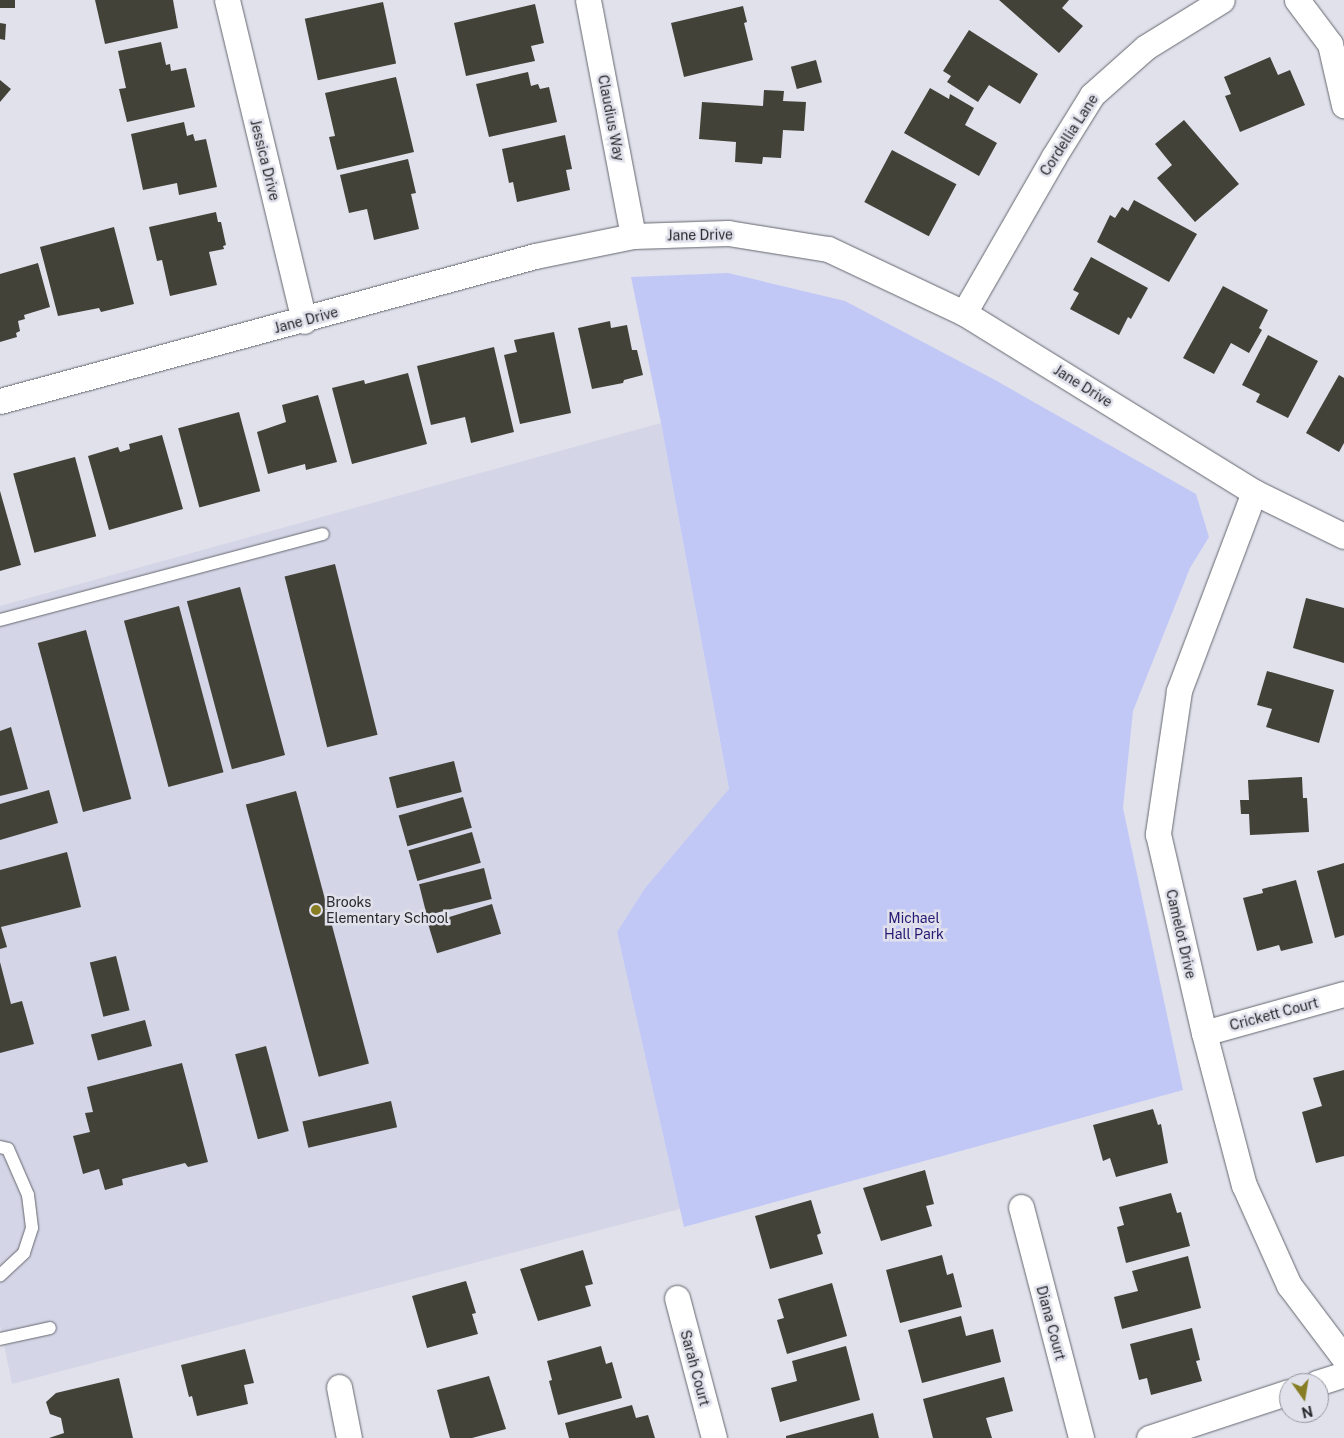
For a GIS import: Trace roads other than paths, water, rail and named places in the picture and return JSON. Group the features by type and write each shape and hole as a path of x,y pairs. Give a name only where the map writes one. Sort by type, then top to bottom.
{"street":[{"name":"Jessica Drive","path":"227,0 304,320"},
{"name":"Claudius Way","path":"588,0 633,236"},
{"name":"Cordellia Lane","path":"964,313 1053,158 1092,95 1146,47 1222,0"},
{"path":"1297,0 1330,44 1344,105"},
{"name":"Jane Drive","path":"0,401 534,256 633,236 728,232 828,248 964,313 1254,492 1344,536"},
{"name":"Camelot Drive","path":"1254,492 1179,691 1158,834 1204,1033 1244,1185 1288,1285 1344,1358"},
{"name":"Crickett Court","path":"1204,1033 1344,994"},
{"name":"Diana Court","path":"1021,1207 1081,1438"},
{"name":"Sarah Court","path":"677,1298 714,1438"},
{"path":"1329,1379 1344,1374"},
{"path":"339,1387 349,1438"},
{"path":"1149,1438 1279,1395"}],"lane":[{"path":"0,620 323,534"},
{"path":"0,1147 8,1149 28,1195 32,1228 24,1253 0,1275"},
{"path":"0,1339 50,1328"}],"place":[{"name":"Brooks Elementary School","path":"316,910"}],"park label":[{"name":"Michael Hall Park","path":"914,926"}]}
